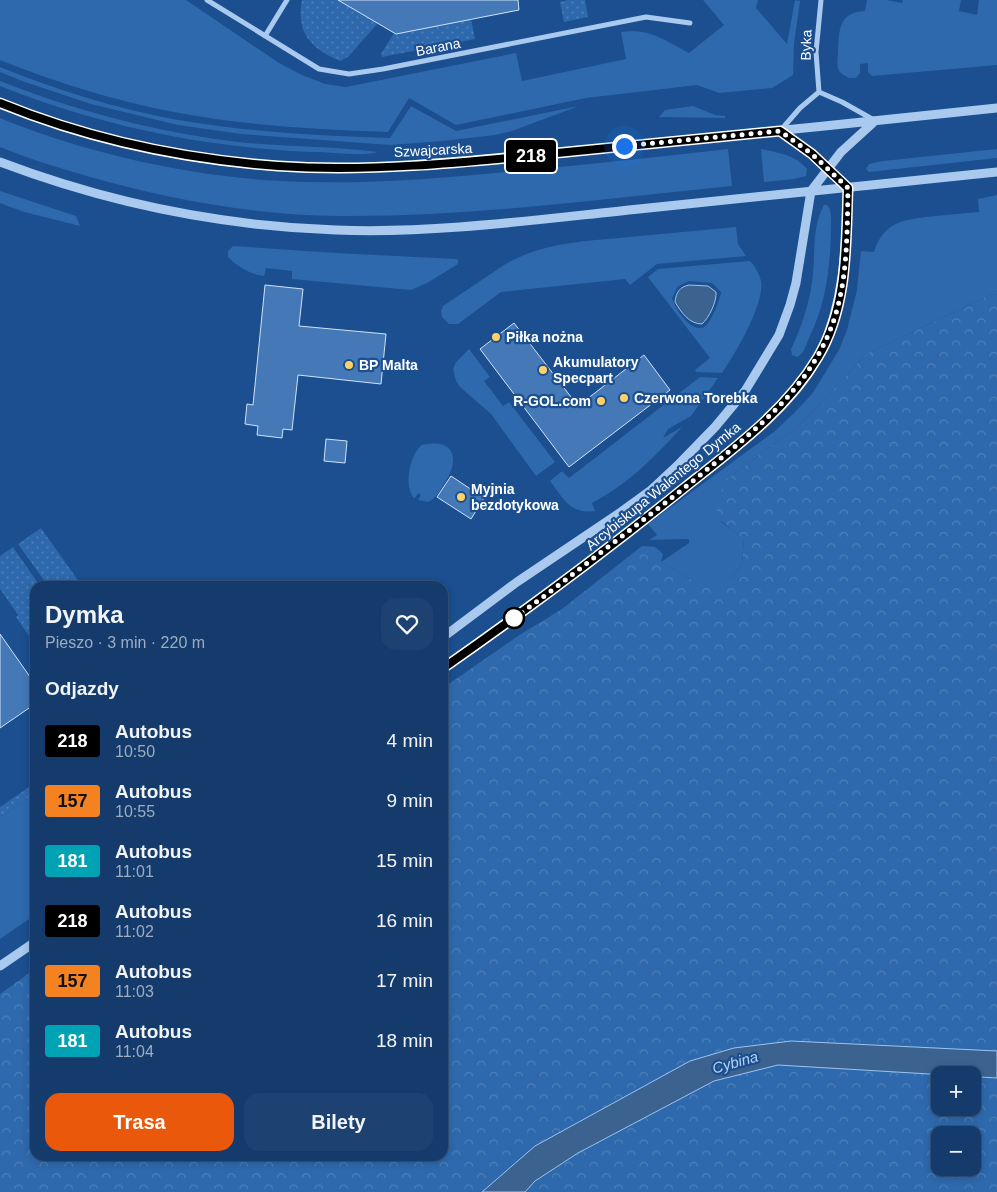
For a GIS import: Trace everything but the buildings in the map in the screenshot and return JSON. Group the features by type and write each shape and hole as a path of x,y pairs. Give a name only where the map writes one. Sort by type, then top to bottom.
{"street":[{"name":"Barana","path":"207,0 319,69 349,74 646,17 690,23"},
{"path":"265,36 287,0"},
{"name":"Byka","path":"819,92 816,52 821,0"},
{"path":"848,188 812,154 780,131 800,108 819,92 842,102 875,121 997,108"},
{"name":"Szwajcarska","path":"0,103 67,127 128,143 232,162 312,168 366,168 472,162 875,121"},
{"name":"Arcybiskupa Walentego Dymka","path":"448,634 517,582 621,512 650,490 715,427 744,392 779,335 796,283 811,191 841,152 875,121"},
{"path":"0,162 94,193 178,213 214,220 269,226 338,230 443,227 742,200 997,172"},
{"name":"Arcybiskupa Walentego Dymka","path":"448,665 584,566 675,496 740,444 784,403 818,356 830,332 837,309 844,266 848,188"},
{"path":"0,966 30,945"}],"green space":[{"path":"0,0 186,0 279,63 325,84 346,87 516,53 522,81 626,59 621,32 631,31 649,33 689,53 724,25 703,0 758,0 756,8 787,44 795,0 800,1 794,44 793,75 772,88 719,93 697,85 586,98 456,125 409,98 388,132 336,130 231,121 156,109 88,91 0,60"},
{"path":"302,0 347,0 378,23 348,57 340,61 321,51 308,38 301,22"},
{"path":"585,0 588,17 564,22 560,2"},
{"path":"867,0 886,0 902,3 903,0 961,0 959,11 977,15 979,0 997,0 997,65 872,76 868,72 868,63 860,64 860,73 856,78 849,78 838,69 840,29 845,19 850,15 865,11"},
{"path":"471,19 475,39 382,57 381,54 394,33 397,34"},
{"path":"0,67 88,98 155,116 231,128 311,135 390,138 411,106 456,131 579,106 512,131 495,135 390,145 241,134 178,125 91,104 0,72"},
{"path":"0,81 87,111 207,138 273,145 378,152 355,154 274,150 194,140 76,113 0,86"},
{"path":"693,106 715,115 725,116 725,118 659,117 665,110"},
{"path":"0,118 67,142 137,161 209,174 245,178 309,182 368,182 426,179 728,149 732,186 438,214 339,216 276,213 213,205 151,193 90,177 33,159 0,147"},
{"path":"761,149 773,151 797,160 807,169 806,176 764,182"},
{"path":"997,149 997,158 869,172 866,169 869,164 883,161"},
{"path":"0,191 76,216 80,226 24,212 0,203"},
{"path":"997,195 997,294 990,295 866,354 801,424 727,479 721,522 744,538 742,564 730,579 708,587 661,562 689,543 689,539 649,540 657,535 648,524 775,431 812,394 839,350 847,330 857,290 861,251 874,252 878,241 884,233 898,223 915,218 979,212 978,199"},
{"path":"824,205 827,205 830,209 831,218 827,280 815,324 804,349 797,357 792,355 791,349 801,325 811,291 817,223"},
{"path":"736,227 738,244 746,256 657,264 630,285 625,279 501,292 458,324 449,324 442,317 441,311 443,306 504,265 534,251 581,242"},
{"path":"233,246 456,259 458,264 427,283 411,290 292,279 292,271 266,268 264,276 254,274 228,257 228,251"},
{"path":"750,261 755,267 761,281 761,291 754,315 722,373 696,372 695,370 710,358 648,277 658,269","holes":["689,281 712,283 721,292 719,300 707,325 699,328 684,318 676,308 672,298 678,286"]},
{"path":"997,294 997,1192 0,1192 0,994 30,973 30,1161 448,1161 448,685 518,636 562,609 642,546 655,547 663,554 661,562 690,579 707,586 730,579 742,564 744,539 721,521 715,506 727,479 801,424 866,354 990,295"},
{"path":"469,349 490,377 484,381 503,406 509,402 555,462 536,476 491,414 460,387 456,381 453,369 456,362"},
{"path":"700,377 718,378 691,416 668,429 663,438 682,427 662,449 629,479 592,503 595,511 579,510 568,504 550,481 562,471 569,478"},
{"path":"442,444 452,453 453,459 449,475 436,496 428,502 418,500 421,495 418,493 414,498 409,486 411,463 414,455 422,445"},
{"path":"41,528 78,581 44,581 18,544"},
{"path":"13,547 37,581 30,581 30,638 16,617 18,615 0,589 0,556"},
{"path":"30,786 30,796 0,817 0,807"},
{"path":"30,796 30,918 0,939 0,817"}],"water":[{"path":"689,285 708,286 716,292 712,309 702,324 689,320 675,302 679,290"},
{"name":"Cybina","path":"791,1041 997,1051 997,1078 981,1077 981,1066 931,1066 931,1074 778,1065 714,1081 578,1153 535,1181 525,1192 482,1192 535,1146 690,1061 734,1048"}],"bus line":[{"name":"218","path":"0,103 67,127 128,143 232,162 312,168 366,168 472,162 780,131 812,154 848,188 844,266 837,309 830,332 818,356 784,403 740,444 653,513 523,612 448,665"}],"place":[{"name":"Piłka nożna","path":"496,337"},
{"name":"BP Malta","path":"349,365"},
{"name":"Akumulatory Specpart","path":"543,370"},
{"name":"Czerwona Torebka","path":"624,398"},
{"name":"R-GOL.com","path":"601,401"},
{"name":"Myjnia bezdotykowa","path":"461,497"}],"route":[{"path":"514,618 507,623 622,537 740,444 784,403 818,356 830,332 837,309 844,266 848,188 812,154 780,131 624,146"}]}
